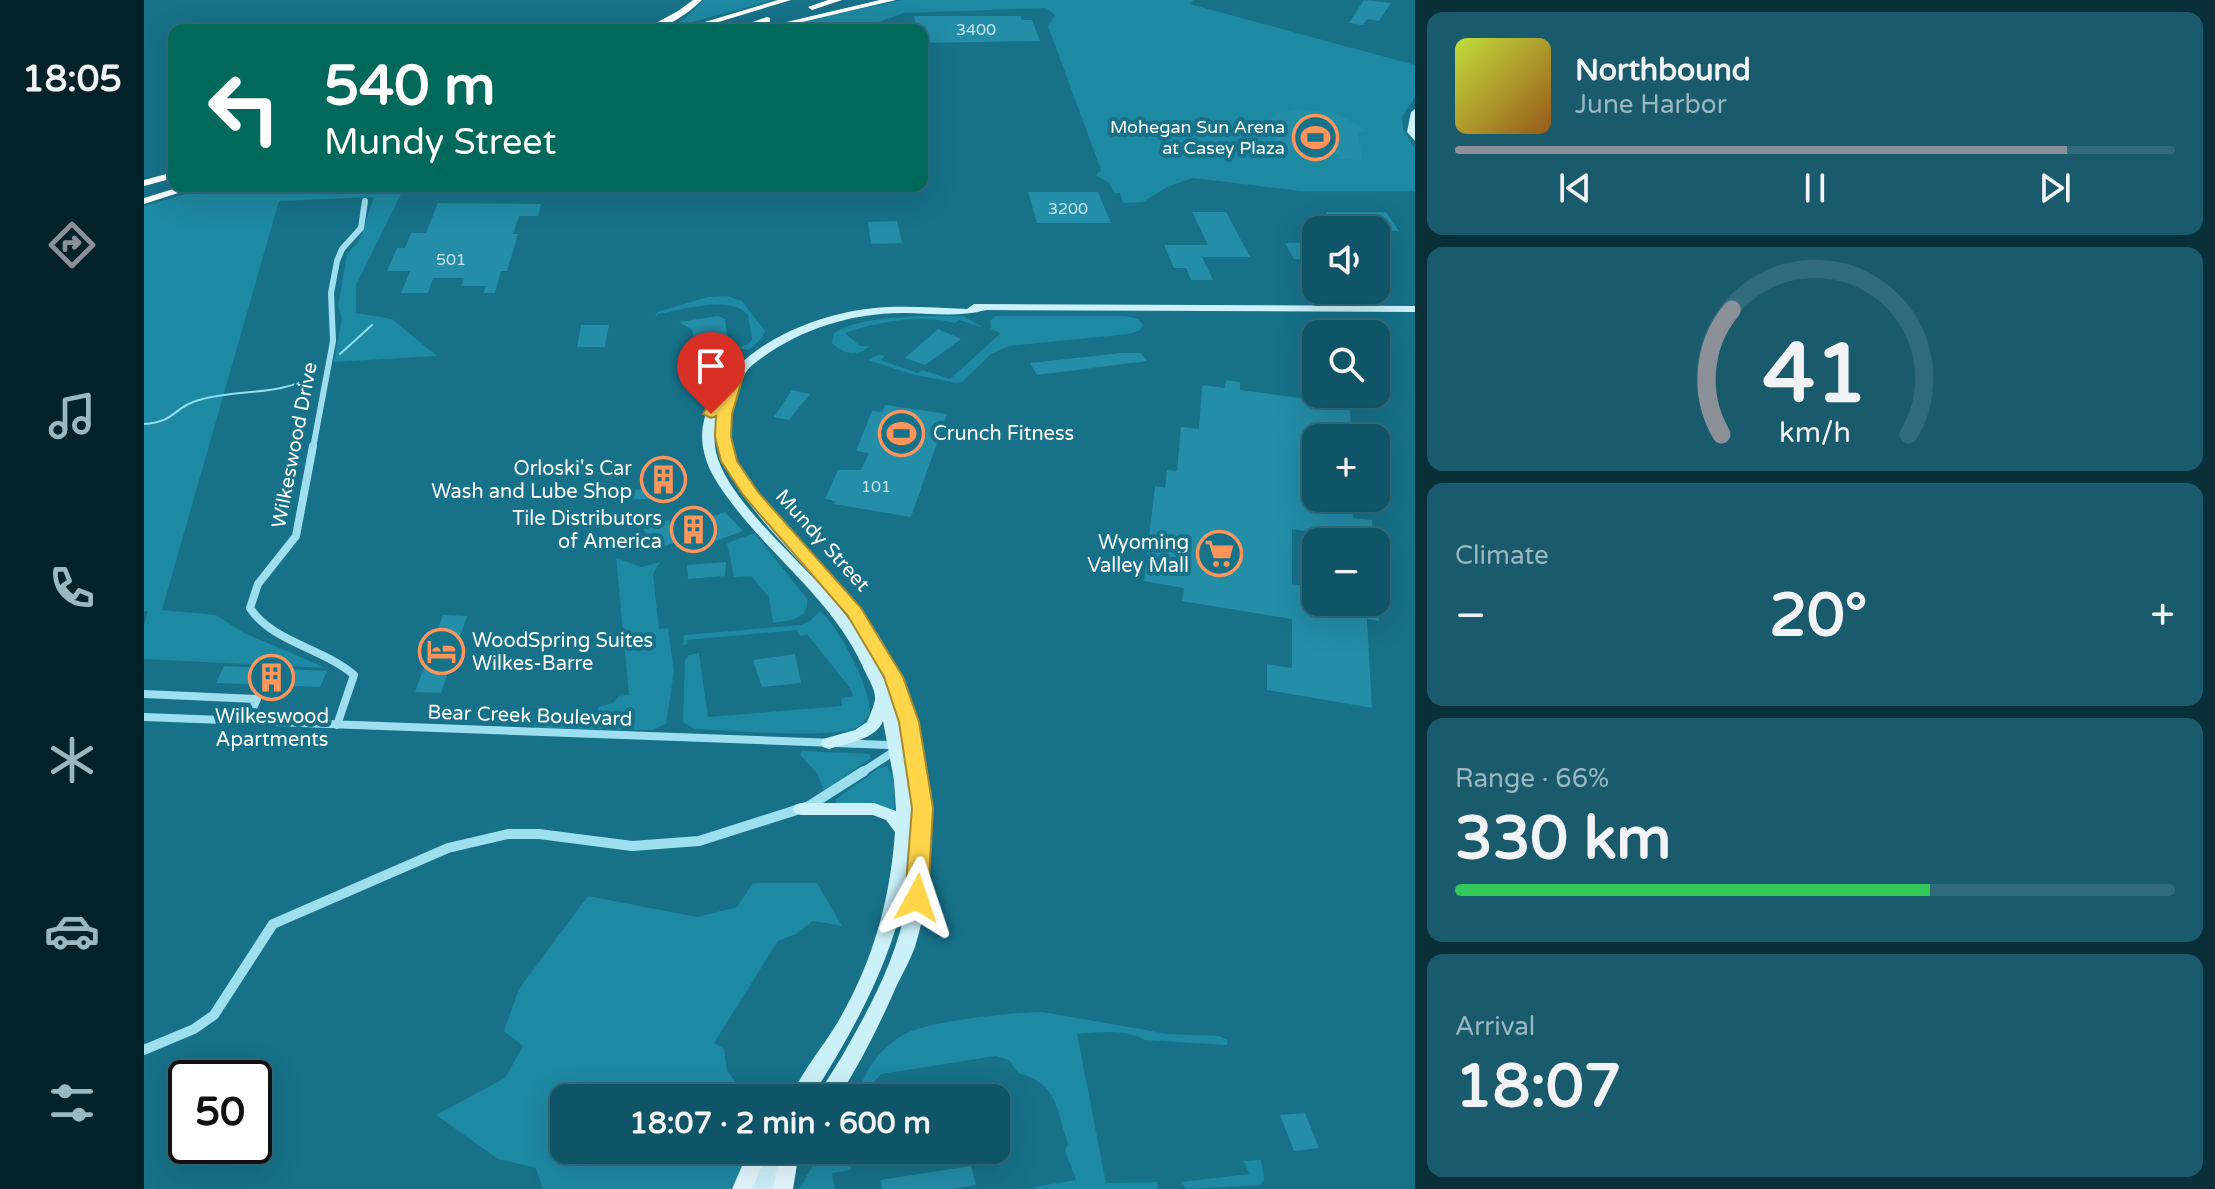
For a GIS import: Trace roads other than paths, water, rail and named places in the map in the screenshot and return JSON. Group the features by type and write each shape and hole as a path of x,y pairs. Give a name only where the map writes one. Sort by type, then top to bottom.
{"highway":[{"path":"659,24 698,0"},
{"path":"703,24 787,0"},
{"path":"755,24 838,0"},
{"path":"783,24 892,0"},
{"path":"144,183 168,177"},
{"path":"144,201 175,192"}],"main road":[{"path":"1415,112 1412,121 1415,132"},
{"name":"Mundy Street","path":"809,1084 860,1000 880,954 897,895 907,747 866,659 840,617 747,511 710,455 711,414 728,379 772,345 795,333 840,319 898,310 1415,309"},
{"name":"Mundy Street","path":"737,373 724,414 723,437 729,461 751,495 855,612 894,677 907,747 923,808 917,898 907,944 877,1011 835,1084"},
{"path":"829,743 860,734 874,725 884,697"},
{"path":"801,809 874,809 892,816 903,830"},
{"path":"742,1189 753,1164"},
{"path":"757,1189 771,1164"},
{"path":"771,1189 776,1164"},
{"path":"780,1164 783,1189"}],"street":[{"name":"Wilkeswood Drive","path":"337,725 354,675 337,660 260,623 250,608 258,584 296,536 333,341 331,293 337,261 342,249 361,228 365,201"},
{"path":"144,694 257,699 247,721"},
{"name":"Bear Creek Boulevard","path":"144,717 907,747"},
{"path":"144,1050 194,1029 214,1015 273,924 448,848 508,834 539,834 618,845 665,846 716,837 801,809 907,747"}],"waterway":[{"path":"340,354 372,325"},
{"path":"144,424 169,417 199,400 287,387 314,376"}],"place":[{"name":"Mohegan Sun Arena at Casey Plaza","path":"1316,137"},
{"name":"Crunch Fitness","path":"902,433"},
{"name":"Orloski's Car Wash and Lube Shop","path":"663,480"},
{"name":"Tile Distributors of America","path":"693,530"},
{"name":"Wyoming Valley Mall","path":"1220,554"},
{"name":"WoodSpring Suites Wilkes-Barre","path":"441,652"},
{"name":"Wilkeswood Apartments","path":"272,677"}]}
